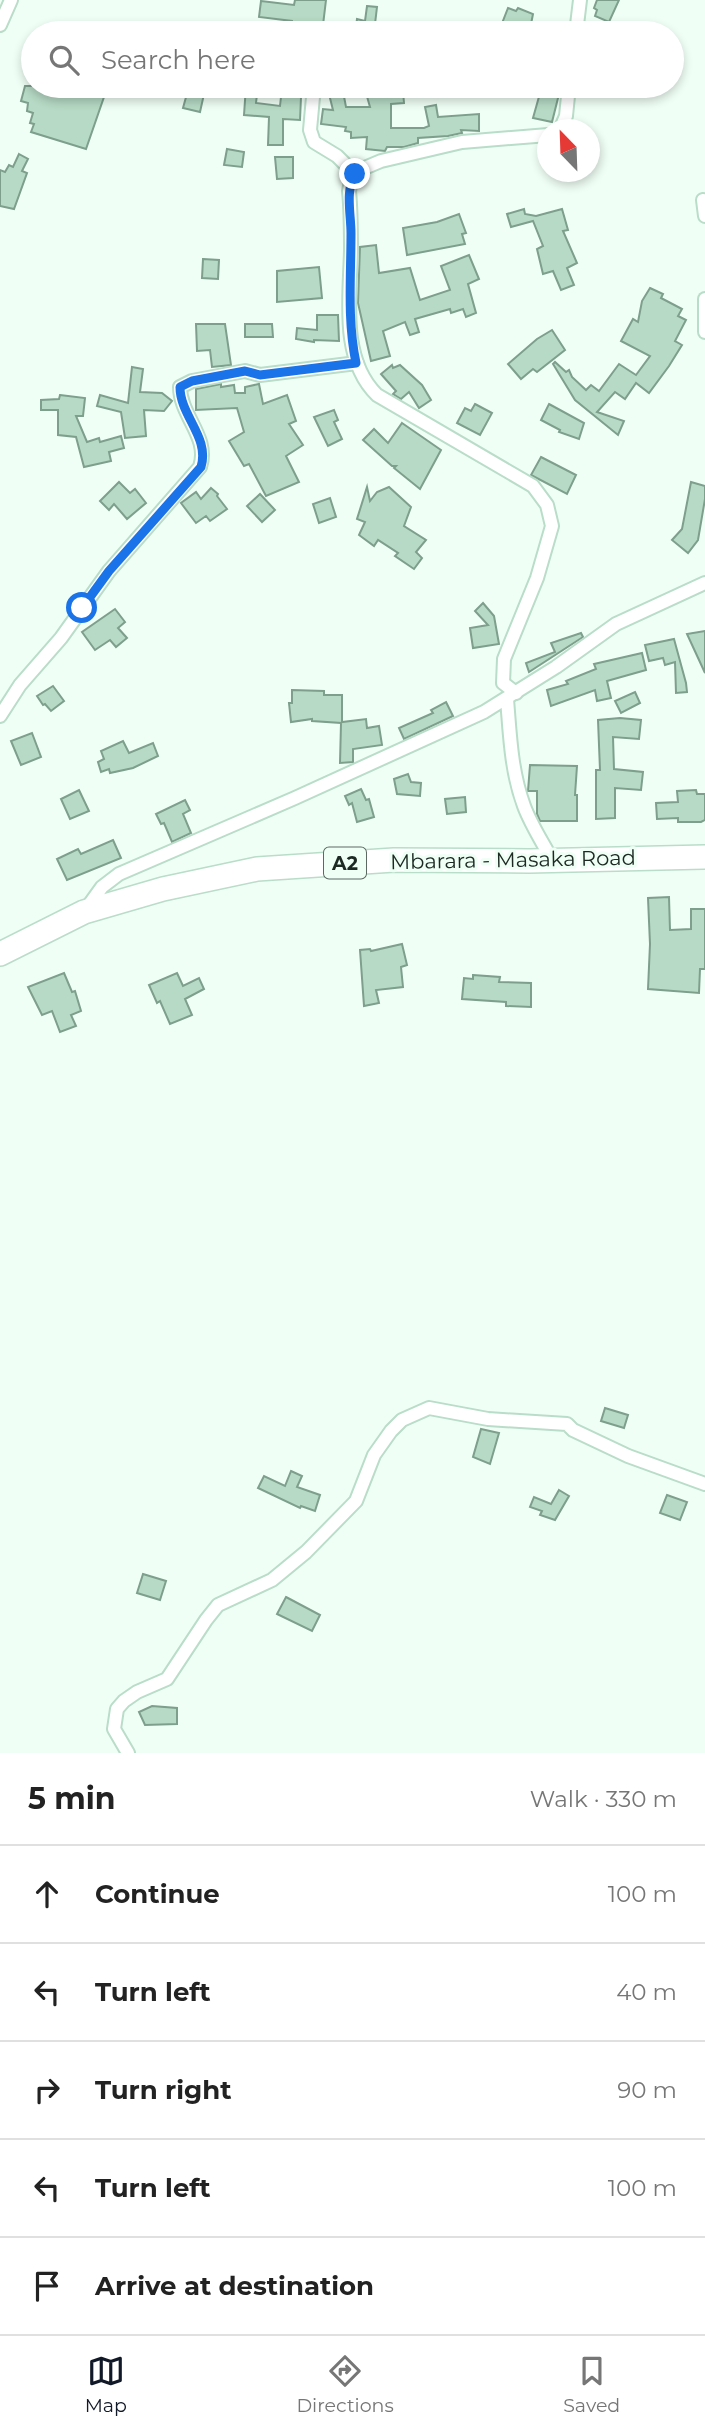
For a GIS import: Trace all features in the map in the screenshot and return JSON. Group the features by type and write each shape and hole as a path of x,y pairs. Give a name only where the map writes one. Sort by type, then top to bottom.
{"highway":[{"name":"Mbarara - Masaka Road","path":"2,949 84,912 163,889 257,869 394,860 705,858"}],"street":[{"path":"0,25 11,0"},
{"path":"577,21 580,0"},
{"path":"313,98 310,130 314,142 337,156 355,174"},
{"path":"565,119 568,98"},
{"path":"537,136 462,142 381,162 355,174 349,191 349,297 356,363 366,384 377,395 533,486 544,497 550,513 552,526 537,578 504,660 503,683 512,696 511,757 516,778 525,807 552,860"},
{"path":"703,200 705,216"},
{"path":"705,299 705,332"},
{"path":"0,716 20,685 61,638 109,571 201,467 205,454 197,431 183,405 180,387 192,381 245,371 260,375 356,363"},
{"path":"84,912 102,887 129,869 425,741 512,696 616,624 705,583"},
{"path":"128,1753 114,1729 117,1709 137,1692 167,1679 218,1605 272,1580 312,1546 356,1501 374,1455 391,1431 402,1420 422,1410 429,1408 488,1419 566,1424 628,1456 705,1483"}],"building":[{"path":"295,0 326,0 323,21 259,17 261,1 294,5"},
{"path":"597,0 619,0 609,21 595,16 597,10 594,8"},
{"path":"367,6 377,7 375,21 365,21"},
{"path":"508,8 516,11 518,8 533,14 532,21 503,21"},
{"path":"22,98 104,98 86,149 31,132 34,124 30,123 33,113 27,111 28,103 21,101"},
{"path":"186,98 203,98 200,112 183,108"},
{"path":"245,98 257,98 256,103 280,106 281,98 301,98 300,120 283,119 283,145 268,145 269,117 244,115"},
{"path":"330,98 344,98 346,107 370,107 367,98 404,98 404,103 391,104 391,128 429,126 425,107 436,105 438,117 479,114 479,131 461,130 462,133 448,136 418,138 418,143 404,147 387,147 385,151 366,149 367,137 351,138 351,132 345,131 346,127 321,124 323,109 333,110"},
{"path":"539,98 558,98 553,119 533,118"},
{"path":"227,149 244,152 242,167 224,165"},
{"path":"19,154 28,159 22,171 27,173 14,209 0,206 0,170 5,172 9,165 13,167"},
{"path":"275,157 293,157 293,178 277,179"},
{"path":"524,209 525,214 536,216 562,209 568,230 563,231 577,263 567,268 574,285 561,290 553,271 543,274 537,249 543,246 533,221 511,227 507,214"},
{"path":"459,214 466,233 462,234 465,244 407,255 403,228 437,222"},
{"path":"376,245 379,273 410,268 420,300 450,290 441,266 469,255 479,279 468,284 476,313 466,317 463,309 451,313 450,309 415,319 419,332 410,335 405,322 383,331 390,356 371,361 358,303 360,247"},
{"path":"203,259 219,260 218,279 202,278"},
{"path":"319,267 322,298 277,302 277,271"},
{"path":"650,288 663,294 661,298 682,309 678,316 686,320 675,341 682,345 649,393 636,383 625,399 615,392 597,412 624,421 618,435 575,400 553,364 555,362 566,372 569,370 572,377 586,390 591,385 599,391 619,364 636,375 650,356 621,341 633,319 638,322 642,301"},
{"path":"317,315 338,315 339,341 314,342 296,339 297,328 317,330"},
{"path":"196,324 225,324 231,365 212,367 210,350 197,351"},
{"path":"245,324 272,324 273,337 245,337"},
{"path":"552,330 565,350 537,372 533,369 521,379 508,364"},
{"path":"392,365 393,368 400,365 422,385 431,400 419,408 409,392 401,399 393,394 396,391 381,374"},
{"path":"132,367 143,369 140,392 162,393 172,401 164,411 144,410 146,436 125,438 121,412 97,406 100,395 128,403"},
{"path":"221,384 221,387 234,385 235,393 245,393 245,387 259,384 263,404 287,395 296,421 289,424 303,445 286,456 299,482 266,496 249,464 244,466 229,441 244,432 237,408 196,410 196,389"},
{"path":"60,395 85,398 83,416 76,416 87,442 99,438 100,442 121,436 124,448 109,452 111,461 84,467 76,437 58,435 58,410 41,410 41,400 59,399"},
{"path":"475,404 492,413 480,435 457,423 465,408 471,411"},
{"path":"549,404 584,423 579,439 559,432 560,430 541,420"},
{"path":"334,410 338,420 334,422 342,439 328,446 314,417"},
{"path":"402,423 441,450 420,489 363,440 374,429 388,443"},
{"path":"541,457 576,475 567,494 531,475"},
{"path":"119,482 130,493 135,489 146,503 127,519 114,504 109,510 100,501"},
{"path":"691,482 705,486 705,499 698,540 688,553 672,540 682,529"},
{"path":"367,487 370,501 377,492 389,487 411,507 404,526 426,540 416,552 422,558 414,569 395,556 398,553 378,540 374,546 359,535 365,522 357,519"},
{"path":"211,488 227,509 210,521 206,516 196,523 181,503 196,492 201,499"},
{"path":"260,494 275,510 262,522 247,506"},
{"path":"330,498 336,517 319,523 313,504"},
{"path":"483,603 494,616 499,644 473,648 470,628 488,625 475,611"},
{"path":"115,609 125,622 118,628 127,638 116,647 110,640 95,650 82,632"},
{"path":"705,631 705,673 687,634"},
{"path":"581,633 583,637 529,672 526,663 555,652 551,643"},
{"path":"674,639 687,692 676,693 675,662 665,665 663,658 649,661 645,645"},
{"path":"642,653 646,670 607,681 611,698 597,701 595,690 551,706 547,690 568,684 566,681 596,669 594,664"},
{"path":"53,686 64,701 51,711 37,696"},
{"path":"292,690 324,691 324,695 342,695 342,722 366,719 367,728 379,726 382,745 353,749 353,762 340,763 341,723 312,719 291,722 289,703 292,703"},
{"path":"635,692 640,703 621,713 615,701"},
{"path":"446,702 453,716 404,739 399,728 433,713 431,710"},
{"path":"598,720 641,720 639,739 613,737 614,769 643,772 641,790 615,788 615,818 596,819 596,770 600,770"},
{"path":"32,733 41,757 21,765 11,741"},
{"path":"123,741 129,753 153,743 158,756 133,768 110,773 109,769 101,772 98,762 104,759 101,751"},
{"path":"530,765 577,766 577,821 540,821 537,814 537,791 528,791"},
{"path":"408,774 411,782 421,783 420,796 397,794 394,779"},
{"path":"361,789 366,800 369,799 374,817 357,822 352,803 349,805 345,796"},
{"path":"79,790 89,811 70,819 61,799"},
{"path":"696,790 697,794 705,794 705,820 678,822 678,818 657,819 656,803 678,802 677,791"},
{"path":"465,797 466,812 447,814 445,799"},
{"path":"185,800 190,810 183,814 191,833 172,842 164,823 161,824 156,814"},
{"path":"113,840 121,858 67,880 57,859 78,849 81,854"},
{"path":"669,897 670,930 691,929 691,909 705,909 705,969 700,969 699,993 648,989 648,898"},
{"path":"402,944 407,965 401,967 403,987 376,990 379,1003 364,1006 360,950 371,951"},
{"path":"64,973 72,992 75,991 81,1011 71,1015 76,1026 60,1032 52,1011 42,1015 28,987"},
{"path":"177,973 183,986 199,978 204,989 185,999 192,1015 170,1024 149,985"},
{"path":"473,975 500,977 499,982 531,983 531,1007 462,999 464,978 473,979"},
{"path":"605,1408 628,1415 624,1428 601,1421"},
{"path":"481,1429 499,1433 490,1464 473,1457"},
{"path":"291,1471 302,1476 297,1487 320,1495 315,1511 301,1506 300,1508 258,1488 264,1476 285,1486"},
{"path":"559,1490 569,1496 555,1520 540,1515 542,1511 530,1507 534,1497 551,1504"},
{"path":"667,1495 687,1502 680,1520 660,1513"},
{"path":"143,1574 166,1581 160,1600 137,1593"},
{"path":"286,1597 320,1615 312,1631 277,1614"},
{"path":"152,1706 177,1708 177,1724 145,1725 139,1712"}],"route":[{"path":"82,608 109,571 201,467 205,454 197,431 183,405 180,395 180,387 183,384 245,371 260,375 356,363 349,297 349,191 355,174"}]}
